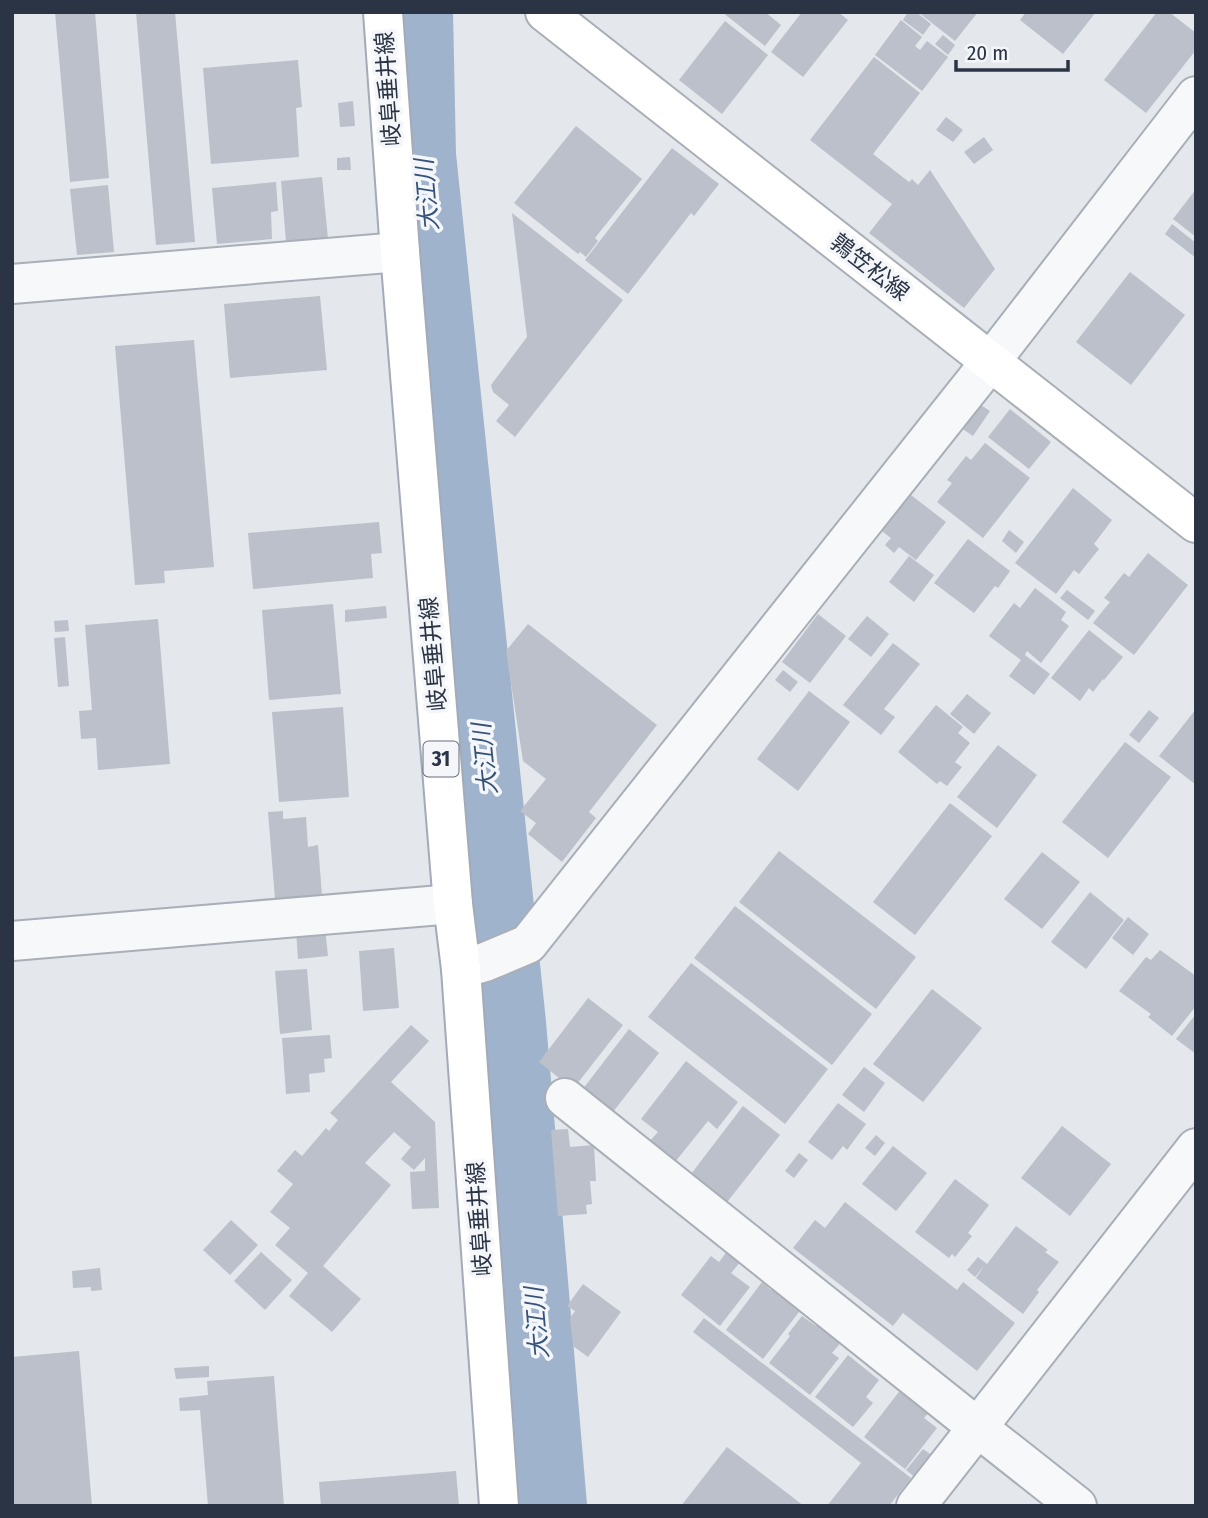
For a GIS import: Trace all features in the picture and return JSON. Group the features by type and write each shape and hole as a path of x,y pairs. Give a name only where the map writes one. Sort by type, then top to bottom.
{"main road":[{"name":"岐阜垂井線","path":"383,12 453,904 473,966 499,1506"},
{"name":"鶉笠松線","path":"545,12 1196,523"}],"street":[{"path":"473,966 528,944 991,362 1196,96"},
{"path":"12,284 400,252"},
{"path":"12,941 453,904"},
{"path":"565,1098 1077,1506"},
{"path":"915,1506 1196,1148"}],"building":[{"path":"55,12 95,12 109,178 70,182"},
{"path":"136,12 175,12 195,242 156,245"},
{"path":"722,12 765,12 781,25 765,46"},
{"path":"802,12 838,12 848,20 803,77 771,52"},
{"path":"908,12 916,12 931,24 923,35 903,20"},
{"path":"918,12 978,12 955,41"},
{"path":"1026,12 1096,12 1063,54 1020,20"},
{"path":"1157,12 1169,12 1196,33 1196,50 1146,113 1104,80"},
{"path":"901,20 922,37 915,46 920,50 927,41 948,57 922,91 875,55"},
{"path":"725,21 768,55 722,114 679,80"},
{"path":"943,35 955,45 948,55 935,44"},
{"path":"874,57 920,93 873,154 909,182 912,179 918,185 930,170 995,269 964,308 869,233 892,204 810,140"},
{"path":"298,60 302,107 296,108 299,157 211,164 203,68"},
{"path":"353,101 355,126 340,127 338,103"},
{"path":"946,117 963,130 953,142 936,130"},
{"path":"576,126 642,179 595,238 598,241 586,257 580,252 578,254 514,203"},
{"path":"984,137 993,150 974,164 964,152"},
{"path":"672,148 719,184 694,216 691,213 628,294 585,260"},
{"path":"350,157 351,170 337,170 337,158"},
{"path":"322,177 328,239 286,242 281,181"},
{"path":"276,182 278,211 271,212 272,239 217,244 212,188"},
{"path":"108,185 114,252 77,255 70,189"},
{"path":"1196,189 1196,237 1173,219"},
{"path":"512,213 623,300 515,437 496,421 509,405 493,392 491,385 527,337"},
{"path":"1172,224 1196,243 1196,258 1165,234"},
{"path":"1130,272 1185,315 1131,385 1076,342"},
{"path":"320,296 327,370 230,378 224,304"},
{"path":"194,340 214,567 164,571 165,583 135,585 115,346"},
{"path":"970,398 990,411 973,436 954,423"},
{"path":"1010,409 1051,442 1029,469 988,437"},
{"path":"985,443 1030,478 983,538 937,502 952,483 947,480 966,456 971,460"},
{"path":"1073,488 1112,520 1094,544 1099,549 1079,574 1074,570 1056,594 1015,563"},
{"path":"907,492 946,522 916,560 899,547 894,553 885,545 891,538 879,529"},
{"path":"379,522 382,553 371,554 373,578 253,589 248,533"},
{"path":"1009,530 1024,542 1016,553 1002,541"},
{"path":"968,539 1010,571 974,613 934,583"},
{"path":"1148,553 1188,585 1134,655 1093,623 1110,602 1104,598 1124,573 1129,577"},
{"path":"909,556 934,575 914,602 889,582"},
{"path":"1035,588 1066,612 1061,620 1069,626 1041,663 1027,651 1025,655 1050,674 1034,695 1009,676 1021,660 989,636 1014,603 1020,608"},
{"path":"1067,590 1095,611 1088,620 1060,598"},
{"path":"333,604 341,694 269,700 262,610"},
{"path":"386,606 387,618 345,622 345,610"},
{"path":"818,614 846,636 810,683 782,662"},
{"path":"867,616 889,634 871,657 848,639"},
{"path":"158,619 170,764 98,770 96,738 81,739 79,711 92,710 85,625"},
{"path":"68,620 69,631 55,632 54,621"},
{"path":"528,624 657,725 589,812 596,818 562,862 528,834 536,823 520,811 546,779 523,761 506,651"},
{"path":"1089,630 1123,657 1093,692 1089,688 1080,701 1051,678"},
{"path":"65,637 69,686 58,687 54,638"},
{"path":"893,643 920,664 884,709 895,717 881,735 843,705"},
{"path":"783,670 798,682 790,692 775,680"},
{"path":"809,691 850,722 798,791 757,759"},
{"path":"967,694 991,713 974,734 950,714"},
{"path":"936,705 963,727 958,733 970,743 955,762 962,767 947,786 940,781 937,784 898,752"},
{"path":"343,707 349,797 279,802 272,712"},
{"path":"1196,709 1196,785 1159,756"},
{"path":"1149,710 1159,718 1139,743 1129,735"},
{"path":"1125,742 1171,777 1108,858 1062,822"},
{"path":"998,745 1037,775 997,828 957,797"},
{"path":"950,803 992,836 915,935 873,902"},
{"path":"283,811 283,819 306,817 308,847 318,845 322,895 275,899 268,812"},
{"path":"779,851 916,957 876,1009 739,902"},
{"path":"1042,852 1080,882 1042,929 1004,899"},
{"path":"1090,892 1124,920 1086,969 1051,942"},
{"path":"735,906 872,1014 832,1065 694,958"},
{"path":"1128,917 1149,934 1133,955 1112,938"},
{"path":"325,928 328,956 298,959 296,931"},
{"path":"394,948 399,1008 363,1011 359,951"},
{"path":"1160,950 1196,976 1196,1006 1172,1036 1148,1017 1151,1014 1119,991 1146,957 1151,960"},
{"path":"691,963 828,1069 785,1124 648,1017"},
{"path":"307,969 312,1030 280,1034 275,971"},
{"path":"932,989 982,1028 923,1102 873,1064"},
{"path":"588,998 623,1025 573,1089 539,1062"},
{"path":"1196,1014 1196,1054 1176,1039"},
{"path":"411,1025 429,1041 391,1082 435,1122 439,1208 412,1209 410,1172 425,1171 425,1158 414,1170 401,1159 411,1147 394,1132 365,1163 391,1185 323,1266 361,1299 332,1332 289,1296 308,1273 275,1245 290,1228 270,1212 293,1184 277,1171 295,1150 302,1156 326,1128 329,1131 338,1120 330,1113"},
{"path":"629,1029 659,1053 609,1117 579,1094"},
{"path":"330,1035 332,1058 324,1059 325,1072 309,1074 310,1092 286,1094 282,1038"},
{"path":"686,1061 738,1102 717,1129 708,1121 675,1162 649,1142 658,1132 641,1119"},
{"path":"864,1067 885,1083 864,1112 842,1095"},
{"path":"838,1103 866,1124 847,1150 843,1146 832,1160 808,1142"},
{"path":"743,1106 780,1135 724,1206 688,1178"},
{"path":"1062,1126 1111,1164 1070,1216 1021,1178"},
{"path":"568,1129 570,1147 594,1145 596,1181 590,1181 592,1204 586,1205 587,1214 558,1216 551,1130"},
{"path":"876,1135 885,1143 875,1156 865,1148"},
{"path":"893,1146 927,1173 896,1211 862,1184"},
{"path":"799,1153 808,1160 794,1178 785,1171"},
{"path":"955,1179 989,1205 968,1233 972,1236 955,1257 952,1254 949,1258 915,1232"},
{"path":"845,1202 957,1290 963,1282 1015,1323 977,1371 903,1313 893,1326 793,1248 815,1220 825,1228"},
{"path":"231,1220 258,1245 230,1275 203,1250"},
{"path":"1016,1226 1048,1250 1045,1252 1059,1262 1037,1290 1039,1292 1023,1314 976,1278 984,1266 975,1277 967,1270 978,1257 987,1264"},
{"path":"728,1250 741,1261 731,1273 750,1287 720,1326 681,1295 711,1256 719,1262"},
{"path":"261,1252 292,1280 265,1310 234,1281"},
{"path":"100,1268 102,1290 91,1291 91,1287 73,1288 72,1271"},
{"path":"762,1282 771,1290 775,1287 802,1308 763,1359 726,1330"},
{"path":"583,1284 621,1312 588,1357 573,1346 570,1318 575,1311 567,1306"},
{"path":"802,1316 816,1326 819,1322 843,1340 832,1353 839,1358 810,1395 769,1363"},
{"path":"704,1318 911,1478 889,1506 827,1506 861,1463 693,1332"},
{"path":"79,1351 92,1506 12,1506 12,1357"},
{"path":"848,1355 879,1380 866,1397 873,1403 853,1427 815,1397"},
{"path":"209,1366 209,1377 176,1379 174,1368"},
{"path":"274,1376 284,1506 208,1506 200,1410 180,1411 179,1398 208,1395 207,1381"},
{"path":"902,1388 930,1411 924,1418 937,1428 905,1469 864,1437"},
{"path":"727,1447 804,1506 681,1506"},
{"path":"923,1449 933,1456 916,1478 906,1470"},
{"path":"456,1471 459,1506 321,1506 319,1482"}],"waterway":[{"name":"大江川","path":"419,12 422,155 512,1023 553,1506"}]}
